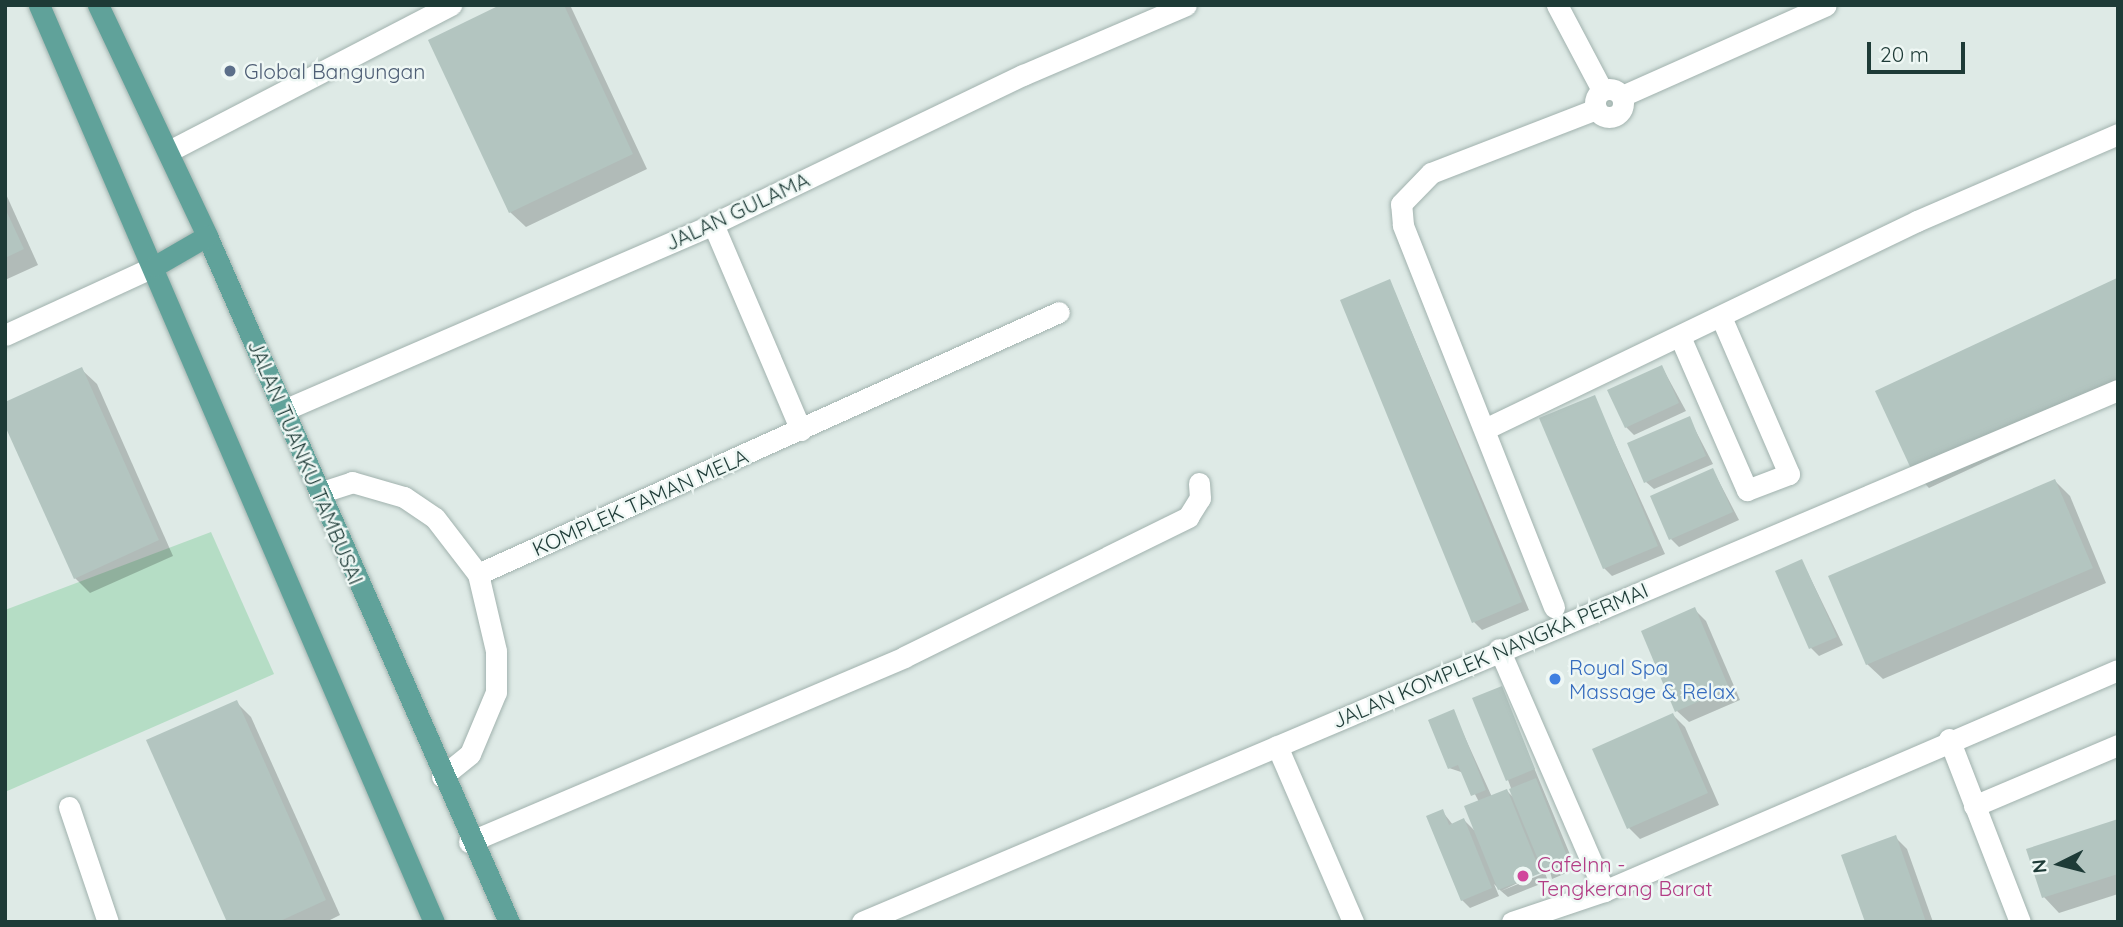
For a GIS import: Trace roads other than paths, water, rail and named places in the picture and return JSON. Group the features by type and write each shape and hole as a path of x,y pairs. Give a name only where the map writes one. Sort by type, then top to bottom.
{"main road":[{"path":"39,5 155,266 434,922"},
{"name":"JALAN TUANKU TAMBUSAI","path":"98,5 169,151 284,410 469,842 509,922"},
{"path":"155,266 207,236"}],"street":[{"path":"169,151 451,5"},
{"name":"JALAN GULAMA","path":"284,410 713,224 1186,5"},
{"path":"1557,5 1606,98"},
{"path":"1554,607 1487,428 1403,225 1401,204 1432,173 1826,5"},
{"path":"1487,428 1681,339 1917,221 2118,134"},
{"path":"713,224 801,430"},
{"path":"5,335 155,266"},
{"name":"KOMPLEK TAMAN MELA","path":"478,574 1059,312"},
{"path":"1681,339 1747,490 1789,474 1722,319"},
{"name":"JALAN KOMPLEK NANGKA PERMAI","path":"862,922 1499,649 2118,390"},
{"path":"319,493 352,482 404,497 435,517 478,574 496,651 496,692 470,754 442,777"},
{"path":"469,842 941,639 1188,517 1200,498 1199,483"},
{"path":"1499,649 1604,891"},
{"path":"1512,922 1604,891 1952,748 2118,670"},
{"path":"1974,806 2118,745"},
{"path":"1277,746 1353,922"},
{"path":"1952,748 2020,922"},
{"path":"69,807 108,922"}],"place":[{"name":"Global Bangungan","path":"230,71"},
{"name":"Royal Spa Massage & Relax","path":"1555,679"},
{"name":"CafeInn - Tengkerang Barat","path":"1523,876"}]}
